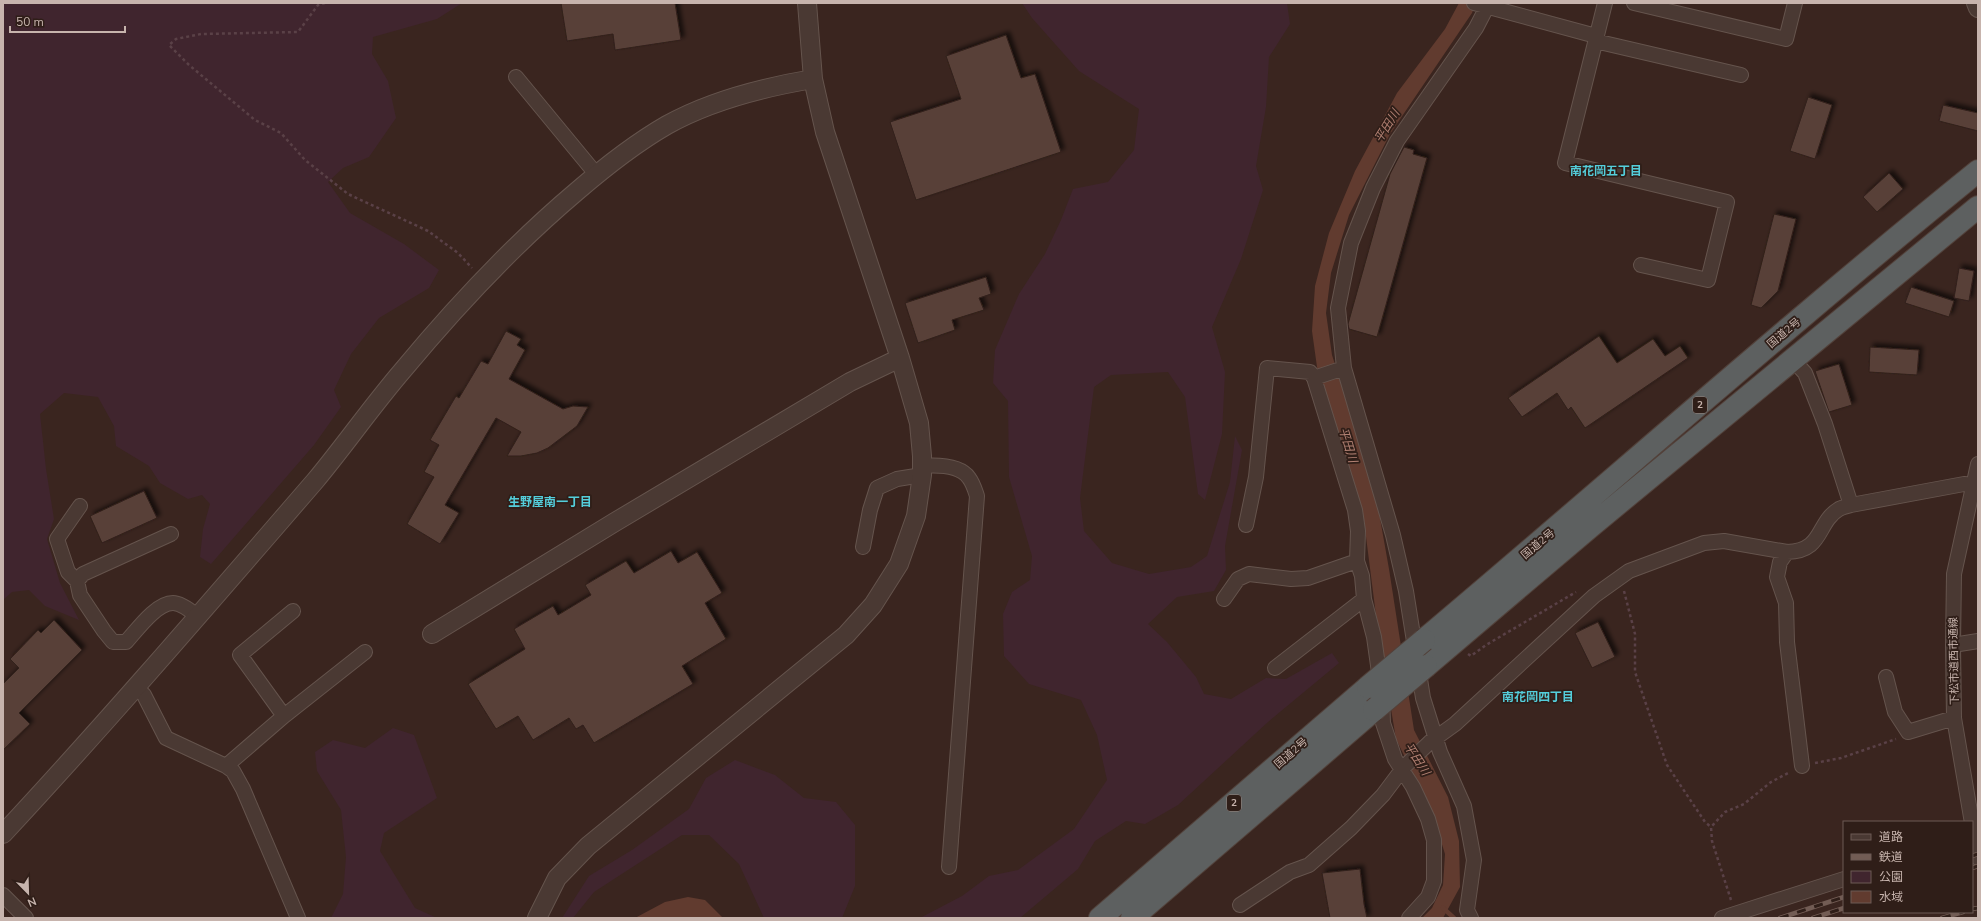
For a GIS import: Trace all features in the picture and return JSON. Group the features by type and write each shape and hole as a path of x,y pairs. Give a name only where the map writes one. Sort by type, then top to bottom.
{"highway":[{"name":"国道2号","path":"1100,918 1368,687 1581,508 1904,230 1978,171"},
{"name":"国道2号","path":"1132,918 1591,526 1978,207"}],"street":[{"path":"537,918 557,878 588,846 846,635 874,605 899,564 916,516 922,471 919,423 900,358 825,132 813,80 807,3"},
{"path":"1605,3 1565,163 1727,202 1708,280 1641,265"},
{"path":"1634,3 1786,39 1795,3"},
{"path":"1976,3 1978,8"},
{"path":"1471,918 1468,910 1474,860 1464,806 1440,752 1433,740 1423,698 1406,592 1393,535 1342,368 1338,308 1351,243 1373,188 1397,141 1472,34 1482,4 1595,39 1741,75"},
{"path":"516,77 596,174"},
{"path":"3,834 136,687 317,478 402,371 482,278 536,225 596,174 631,147 670,123 724,100 790,83 813,80"},
{"path":"432,634 615,522 850,382 900,358"},
{"path":"1793,360 1805,373 1822,417 1851,505"},
{"path":"1246,525 1256,477 1267,368 1310,372 1316,377 1355,510 1358,531 1357,561 1362,576 1364,599 1374,637 1382,694 1383,723 1402,768 1428,819 1434,840 1434,881 1428,897 1410,918"},
{"path":"1316,377 1342,368"},
{"name":"下松市道西市通線","path":"1978,464 1975,485 1958,551 1954,574 1953,645 1954,718 1975,820 1973,838 1978,858"},
{"path":"863,547 870,510 877,488 935,465 955,468 969,477 977,496 949,868"},
{"path":"1240,905 1290,872 1309,865 1351,828 1383,795 1402,768 1433,740 1455,724 1594,596 1629,571 1704,543 1724,541 1787,552 1797,551 1812,544 1832,516 1839,510 1851,505 1964,484 1975,485"},
{"path":"80,506 57,539 68,572 77,581 80,595 113,642 126,642 160,606 174,602 187,608 197,616"},
{"path":"77,581 83,574 171,534"},
{"path":"1787,552 1780,562 1777,576 1786,603 1787,642 1802,766"},
{"path":"1224,599 1238,579 1249,574 1291,579 1308,578 1357,561"},
{"path":"1275,668 1364,599"},
{"path":"284,716 240,655 293,611"},
{"path":"1953,645 1978,642"},
{"path":"226,766 284,716 365,652"},
{"path":"1886,677 1894,712 1908,732 1954,718"},
{"path":"136,687 144,695 166,738 226,766 233,771 243,789 298,918"},
{"path":"1729,916 1843,879"},
{"path":"3,895 26,918"}],"path":[{"path":"325,3 318,5 298,32 201,34 176,39 169,45 189,65 255,120 281,133 305,160 348,194 428,231 458,253 482,278"},
{"path":"1616,579 1623,590 1635,634 1635,672 1667,764 1705,822 1712,827"},
{"path":"1453,643 1471,656 1486,645 1579,590"},
{"path":"1729,916 1712,841 1712,827 1725,812 1744,804 1771,782 1802,766 1840,758 1900,738 1908,732"}],"green space":[{"path":"3,3 462,3 437,19 373,37 372,54 388,81 396,118 369,157 343,168 328,182 350,213 404,244 439,270 429,288 379,318 351,354 334,390 341,407 314,445 211,564 200,557 203,529 210,504 202,495 188,499 160,483 149,466 116,446 114,426 98,397 64,393 40,414 46,469 54,519 47,539 60,583 79,620 45,606 29,590 12,592 3,600"},
{"path":"1022,3 1287,3 1290,24 1269,57 1266,107 1256,166 1263,190 1241,259 1212,327 1225,372 1222,434 1205,500 1198,494 1185,397 1168,372 1111,375 1094,387 1080,498 1084,531 1112,563 1149,574 1191,567 1207,556 1230,482 1235,436 1242,450 1225,546 1226,570 1214,591 1177,597 1148,624 1167,642 1196,677 1204,694 1231,699 1266,678 1286,679 1332,653 1339,663 1268,722 1178,805 1145,824 1126,821 1095,841 1078,869 1020,918 920,918 962,896 989,876 1018,870 1074,829 1107,780 1097,735 1081,700 1029,684 1004,656 1003,614 1012,592 1030,580 1032,556 1009,477 1008,401 993,383 995,350 1019,294 1045,254 1061,220 1073,189 1108,182 1134,150 1139,109 1079,71 1032,18"},
{"path":"393,728 414,735 437,798 384,833 380,851 415,908 437,918 331,918 343,894 346,857 341,810 317,771 315,752 333,740 365,748"},
{"path":"735,760 775,775 804,798 836,802 855,825 855,886 842,918 764,918 739,864 709,835 682,835 594,892 573,918 562,918 589,876 632,850 689,809 706,778"}],"water":[{"name":"平田川","path":"1459,3 1476,3 1472,13 1390,134 1349,215 1331,273 1326,313 1332,355 1375,490 1414,730 1448,797 1459,841 1460,887 1443,918 1422,918 1432,908 1443,885 1445,854 1432,812 1396,739 1378,631 1364,521 1317,367 1312,331 1315,286 1329,233 1355,171 1397,93 1445,29"},
{"path":"688,897 705,900 723,918 635,918 665,902"}],"building":[{"path":"561,3 675,3 681,40 615,50 613,34 567,41"},
{"path":"1006,35 1021,78 1035,74 1061,152 916,200 890,122 961,99 946,56"},
{"path":"1808,97 1832,105 1815,159 1790,151"},
{"path":"1943,105 1978,113 1978,131 1939,121"},
{"path":"1404,147 1414,150 1413,154 1427,158 1377,337 1349,329 1348,324 1390,174"},
{"path":"1889,173 1903,189 1877,212 1863,197"},
{"path":"1774,214 1796,219 1778,291 1761,308 1751,305"},
{"path":"1959,268 1974,271 1969,301 1954,298"},
{"path":"986,277 991,294 979,298 984,310 952,320 955,330 918,343 905,303"},
{"path":"1911,287 1954,301 1949,317 1905,303"},
{"path":"506,331 521,339 517,345 525,350 509,379 563,409 573,406 588,407 577,426 548,448 537,453 521,456 507,456 521,432 496,418 445,505 459,513 440,544 407,524 434,477 424,472 439,445 430,440 456,396 459,398 481,361 488,364"},
{"path":"1599,336 1617,363 1653,339 1665,356 1680,346 1688,358 1585,428 1571,407 1568,410 1557,393 1522,417 1508,398"},
{"path":"1870,347 1919,350 1917,375 1869,372"},
{"path":"1839,364 1852,405 1829,412 1815,371"},
{"path":"144,491 157,518 102,543 90,516"},
{"path":"671,551 678,563 697,552 722,593 705,603 726,639 682,666 693,684 594,743 583,725 576,729 569,718 533,740 518,716 496,729 468,684 525,649 514,629 553,606 558,615 591,595 585,585 626,561 634,573"},
{"path":"54,620 82,650 19,713 30,724 3,750 3,684 19,668 10,659 38,630 41,633"},
{"path":"1598,622 1615,657 1592,668 1575,633"},
{"path":"1360,869 1367,918 1330,918 1322,873"}],"waterway":[{"path":"1443,908 1454,918"}],"railway":[{"path":"1973,856 1978,854"},
{"path":"1973,868 1978,866"},
{"path":"1780,918 1843,897"},
{"path":"1813,918 1843,908"},
{"path":"1973,909 1978,908"},
{"path":"1942,918 1960,913"}],"district":[{"name":"南花岡五丁目","path":"1606,171"},
{"name":"生野屋南一丁目","path":"550,502"},
{"name":"南花岡四丁目","path":"1538,697"}]}
